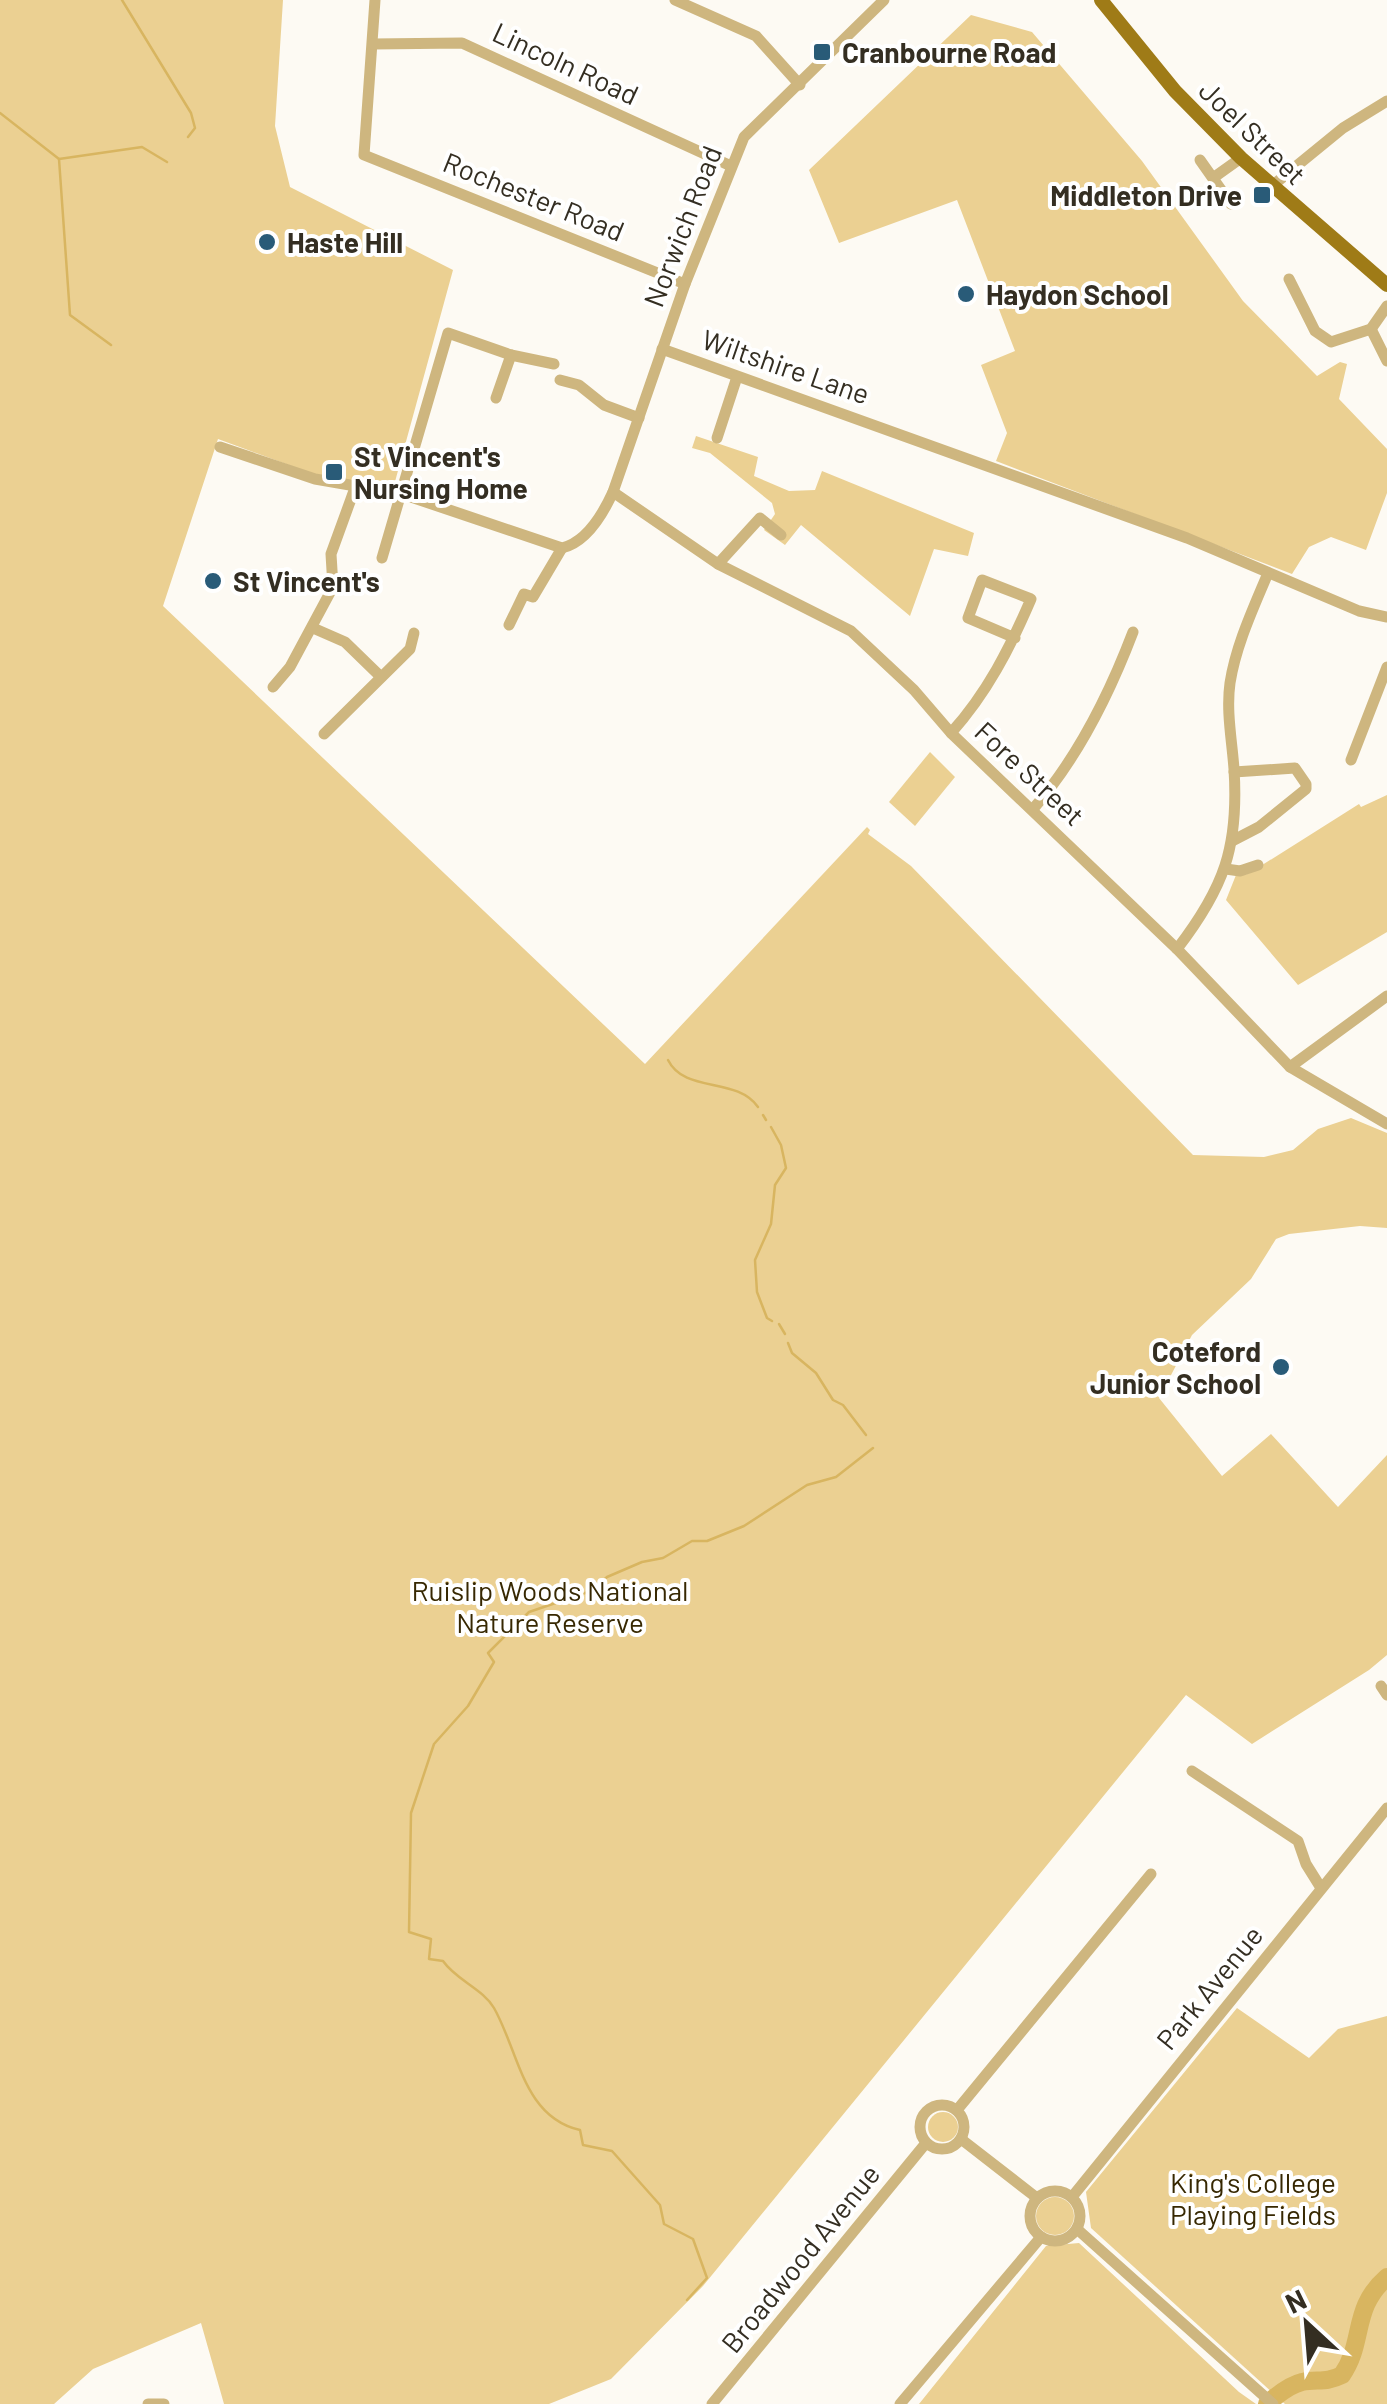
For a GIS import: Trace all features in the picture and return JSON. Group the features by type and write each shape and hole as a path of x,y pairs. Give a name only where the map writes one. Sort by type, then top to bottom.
{"main road":[{"name":"Joel Street","path":"1100,0 1175,91 1241,158 1387,285"}],"street":[{"path":"372,44 375,0"},
{"path":"675,0 756,36 800,85"},
{"name":"Norwich Road","path":"662,349 744,137 884,0"},
{"name":"Lincoln Road","path":"372,44 462,43 731,166"},
{"name":"Rochester Road","path":"372,44 364,156 686,284"},
{"path":"1272,186 1344,128 1387,101"},
{"path":"1214,178 1241,158"},
{"path":"1200,160 1231,204"},
{"path":"1289,279 1315,330 1331,342 1371,329 1387,306"},
{"path":"1371,329 1387,361"},
{"path":"382,558 448,333 511,355 554,364"},
{"name":"Wiltshire Lane","path":"509,625 524,594 533,597 562,548 582,538 606,509 662,349 1188,538 1360,611 1387,617"},
{"path":"496,398 511,355"},
{"path":"717,438 737,376"},
{"path":"560,380 578,385 604,405 639,418"},
{"path":"220,447 315,479 402,494 562,548"},
{"path":"273,686 290,666 333,587 331,554 355,488"},
{"name":"Fore Street","path":"614,492 718,564 851,631 951,733 1177,949 1290,1067 1387,1124"},
{"path":"718,564 760,518 781,535"},
{"path":"1177,949 1205,913 1226,869 1232,841 1234,772 1230,686 1244,632 1268,573"},
{"path":"951,733 1000,669 1014,638 1031,599 982,580 968,618 1014,638"},
{"path":"312,628 345,642 381,677"},
{"path":"1033,808 1054,786 1097,712 1133,632"},
{"path":"324,734 410,649 414,633"},
{"path":"1351,760 1387,667"},
{"path":"1232,841 1259,827 1306,789 1296,768 1234,772"},
{"path":"1226,869 1240,872 1258,865"},
{"path":"1290,1067 1387,996"},
{"path":"1192,1772 1298,1841 1321,1888"},
{"name":"Park Avenue","path":"1072,2197 1387,1808"},
{"path":"956,2110 1151,1874"},
{"path":"940,2105 956,2110 964,2125 961,2139 940,2150 926,2143 920,2127 926,2112 940,2105"},
{"path":"961,2139 1037,2198"},
{"name":"Broadwood Avenue","path":"712,2404 926,2143"},
{"path":"1050,2191 1072,2197 1080,2212 1076,2229 1056,2241 1041,2237 1030,2218 1037,2198 1050,2191"},
{"path":"1076,2229 1273,2404"},
{"path":"900,2404 1041,2237"},
{"path":"148,2404 164,2404"}],"green space":[{"name":"Ruislip Woods National Nature Reserve","path":"0,0 283,0 275,126 290,187 453,270 393,489 349,487 218,439 163,606 645,1064 867,827 868,834 911,866 1193,1155 1264,1157 1293,1150 1318,1129 1351,1118 1387,1133 1387,1228 1360,1226 1276,1239 1251,1279 1192,1335 1159,1398 1222,1476 1271,1434 1338,1507 1387,1455 1387,1655 1252,1744 1186,1695 703,2286 611,2379 549,2404 224,2404 201,2323 93,2369 54,2404 0,2404"},
{"name":"Haydon School","path":"971,15 1032,32 1142,161 1243,301 1317,376 1340,362 1347,364 1339,399 1387,449 1387,493 1366,550 1331,537 1309,547 1292,574 996,461 1007,433 981,365 1015,351 957,200 839,243 809,170"},
{"path":"696,436 758,457 754,476 789,491 815,490 822,471 974,533 968,556 934,549 910,616 801,525 785,545 764,530 775,514 772,503 710,453 692,448"},
{"path":"930,752 955,777 915,826 889,802"},
{"path":"1387,795 1387,932 1298,985 1226,900 1236,875 1248,874 1359,804 1361,807"},
{"name":"King's College Playing Fields","path":"1237,2008 1309,2058 1338,2029 1387,2016 1387,2404 1285,2404 1091,2228 1086,2192"},
{"path":"943,2112 954,2116 958,2127 954,2138 943,2142 932,2138 928,2127 932,2116"},
{"path":"1055,2197 1069,2202 1074,2216 1069,2230 1055,2235 1041,2230 1036,2216 1041,2202"},
{"name":"King's College Playing Fields","path":"1079,2243 1256,2404 919,2404 1046,2246"}],"waterway":[{"path":"122,0 191,113 195,128 188,137"},
{"path":"0,113 59,159 142,147 167,162"},
{"path":"59,159 70,315 111,345"},
{"path":"668,1060 686,1077 737,1091 758,1107"},
{"path":"763,1115 766,1120"},
{"path":"771,1127 781,1145 786,1168 775,1185 771,1224 755,1260 757,1292 767,1318 772,1321"},
{"path":"779,1324 785,1334"},
{"path":"788,1343 792,1353 816,1373 833,1400 843,1405 866,1435"},
{"path":"687,2300 707,2278 693,2239 664,2224 660,2205 612,2151 583,2145 580,2130 546,2112 525,2081 489,2001 443,1961 429,1959 431,1939 409,1932 411,1813 434,1744 468,1706 494,1662 488,1653 529,1612 591,1591 607,1577 663,1558 692,1541 707,1541 744,1526 807,1485 836,1477 873,1448"},
{"path":"1267,2404 1297,2383 1342,2375 1354,2350 1368,2301 1387,2277"}],"place":[{"name":"Cranbourne Road","path":"822,52"},
{"name":"Middleton Drive","path":"1262,195"},
{"name":"Haste Hill","path":"267,242"},
{"name":"Haydon School","path":"966,294"},
{"name":"St Vincent's Nursing Home","path":"334,472"},
{"name":"St Vincent's","path":"213,581"},
{"name":"Coteford Junior School","path":"1281,1367"}]}
